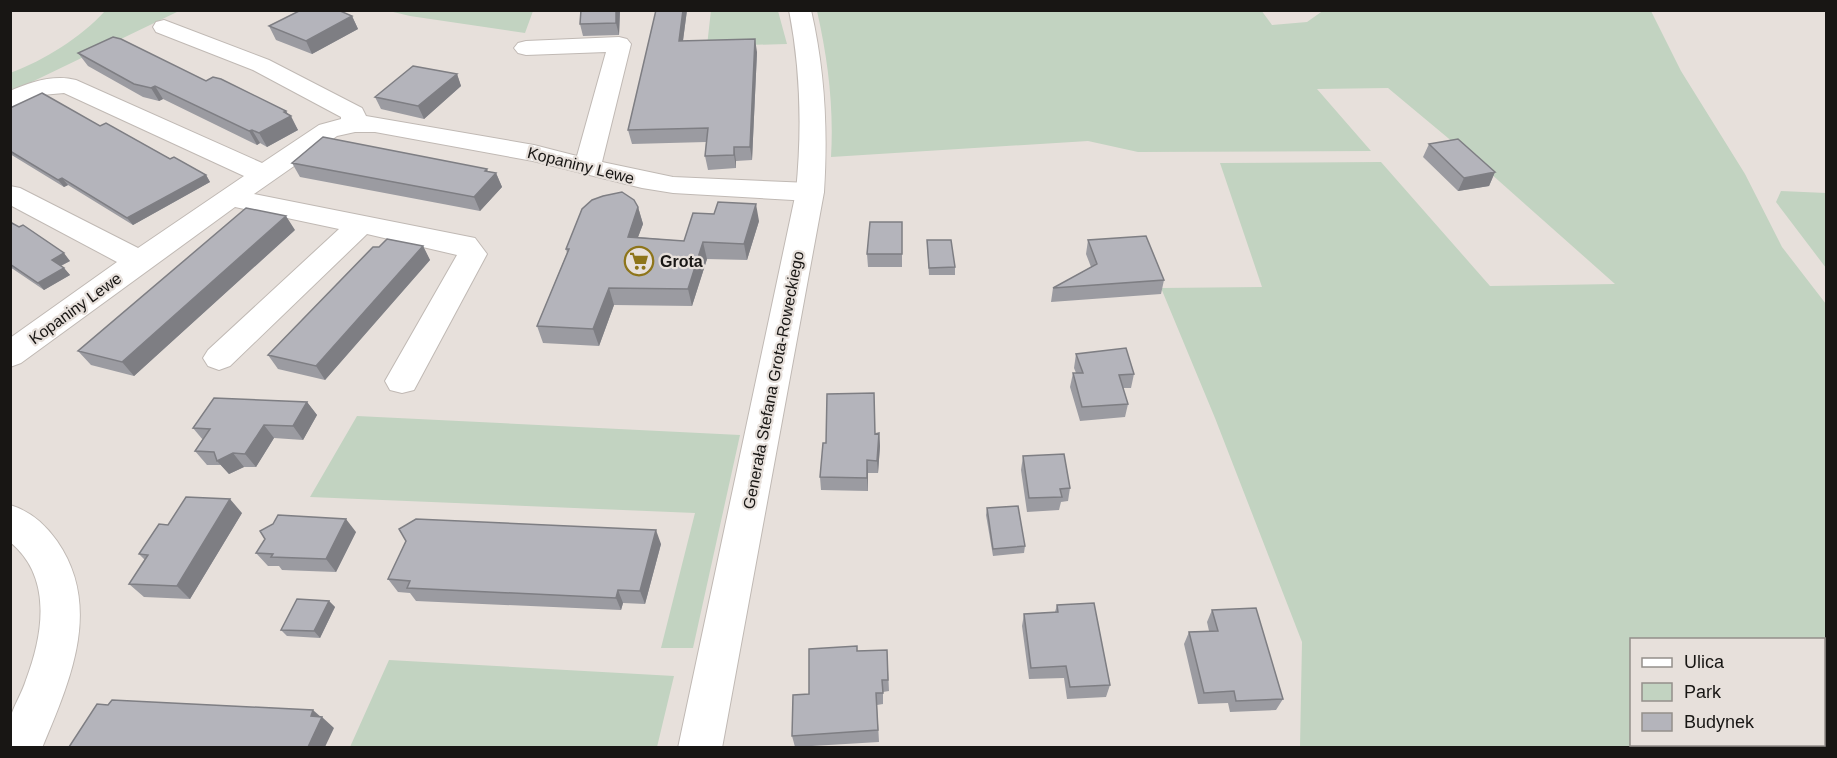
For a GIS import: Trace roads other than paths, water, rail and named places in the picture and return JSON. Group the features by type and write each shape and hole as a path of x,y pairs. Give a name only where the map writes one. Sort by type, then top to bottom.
{"street":[{"name":"Generała Stefana Grota-Roweckiego","path":"700,747 810,192 813,161 813,107 800,10"},
{"path":"164,27 261,65 353,113 355,124"},
{"path":"526,48 619,44 611,81 586,166"},
{"path":"10,101 37,88 67,85 265,175"},
{"name":"Kopaniny Lewe","path":"10,356 139,261 328,130 355,124 375,124 523,151 673,185 810,192"},
{"name":"Kopaniny Lewe","path":"10,194 139,261"},
{"path":"232,198 359,226 465,245 472,254 402,381"},
{"path":"219,358 359,226"},
{"path":"10,520 35,542 51,566 62,592 60,643 20,747"}],"place":[{"name":"Grota","path":"639,261"}]}
